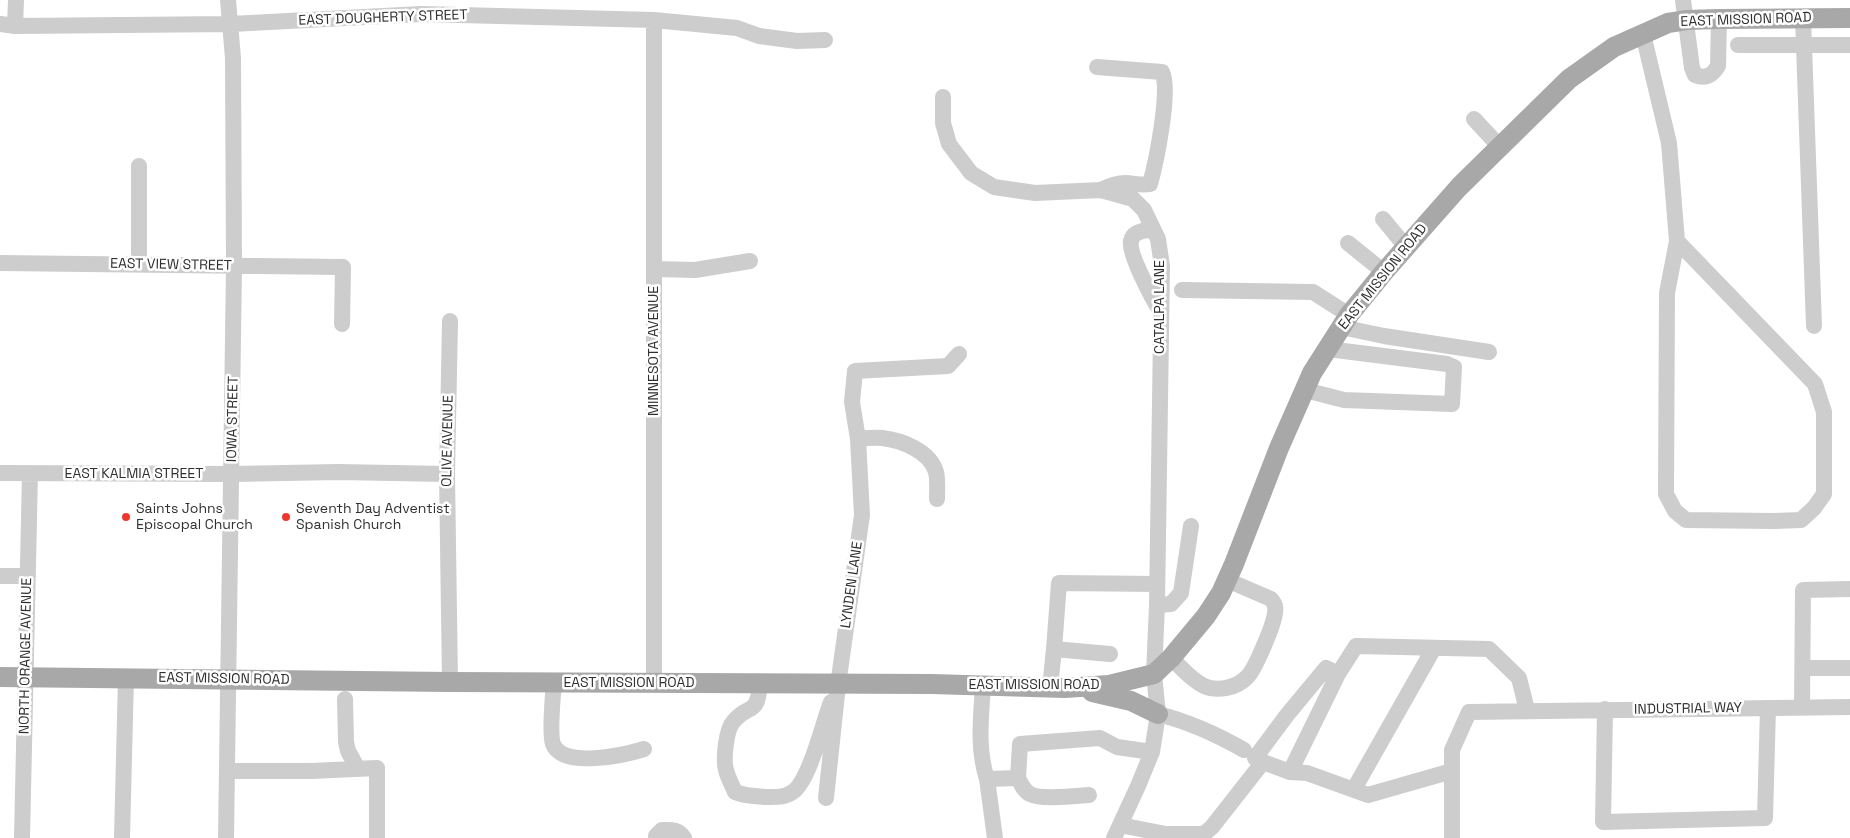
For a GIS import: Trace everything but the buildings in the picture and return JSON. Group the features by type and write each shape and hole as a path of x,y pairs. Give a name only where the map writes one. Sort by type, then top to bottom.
{"main road":[{"name":"EAST MISSION ROAD","path":"0,676 1058,688 1110,685 1154,674 1171,658 1206,616 1227,580 1279,448 1312,373 1345,321 1384,272 1459,187 1569,79 1614,47 1668,23 1687,20 1850,18"},
{"path":"1058,688 1131,700 1158,714"}],"street":[{"path":"8,25 16,0"},
{"name":"IOWA STREET","path":"226,838 234,266 233,58 228,0"},
{"path":"1683,0 1692,68 1695,75 1707,77 1718,66 1719,20"},
{"name":"EAST DOUGHERTY STREET","path":"8,25 231,24 421,7 654,20 737,28 759,36 797,41 825,40"},
{"path":"1803,18 1814,326"},
{"name":"MINNESOTA AVENUE","path":"654,20 654,683"},
{"path":"1643,34 1669,143 1677,241 1667,293 1666,494 1675,511 1686,520 1774,522 1801,520 1814,508 1824,494 1824,412 1815,384 1677,241"},
{"path":"1738,46 1850,44"},
{"path":"1097,67 1162,72 1165,78 1165,102 1150,184 1114,184 1101,190"},
{"name":"CATALPA LANE","path":"943,97 943,123 949,144 971,174 994,187 1036,193 1101,190 1133,198 1144,210 1158,239 1162,266 1154,674 1158,714 1152,752 1117,831"},
{"path":"1474,118 1500,147"},
{"path":"139,166 139,264"},
{"path":"1384,220 1406,247"},
{"path":"1153,230 1137,232 1130,243 1134,257 1161,312"},
{"path":"1348,243 1384,272"},
{"path":"654,269 696,270 750,261"},
{"name":"EAST VIEW STREET","path":"0,263 343,267 342,324"},
{"path":"1182,290 1313,292 1345,321 1384,336 1489,352"},
{"name":"OLIVE AVENUE","path":"450,321 447,474 450,682"},
{"path":"1305,390 1344,400 1452,404 1454,368 1447,364 1328,349"},
{"name":"LYNDEN LANE","path":"826,798 836,685 862,515 858,439 852,402 855,371 948,366 959,354"},
{"path":"858,439 881,438 916,449 926,457 936,471 937,499"},
{"name":"EAST KALMIA STREET","path":"0,473 232,474 338,472 447,474"},
{"name":"NORTH ORANGE AVENUE","path":"22,838 30,473"},
{"path":"1156,605 1171,604 1181,593 1191,526"},
{"path":"0,576 28,576"},
{"path":"1171,658 1193,679 1204,686 1219,689 1238,685 1249,676 1270,632 1275,614 1275,604 1272,599 1227,580"},
{"path":"1058,688 1054,649 1059,583 1157,584"},
{"path":"1802,707 1803,590 1850,589"},
{"path":"1290,772 1338,674 1356,646 1489,649 1519,678 1527,710"},
{"path":"1354,789 1434,648"},
{"path":"1054,649 1110,654"},
{"path":"1338,674 1326,668 1256,758 1290,772 1307,773 1368,794 1452,771 1452,838"},
{"path":"1803,668 1850,668"},
{"path":"122,838 126,678"},
{"path":"554,682 552,741 558,751 568,756 595,758 622,755 644,749"},
{"path":"760,684 759,699 756,706 733,721 728,731 725,768 735,792 744,796 776,798 792,793 801,783 812,759 836,685"},
{"path":"983,686 980,732 994,838"},
{"path":"345,699 346,742 348,751 358,769"},
{"name":"INDUSTRIAL WAY","path":"1452,771 1452,750 1469,712 1850,707"},
{"path":"1605,710 1603,822 1765,818 1768,708"},
{"path":"1158,714 1184,720 1212,732 1244,750"},
{"path":"1089,795 1052,797 1030,794 1022,787 1018,778 1020,744 1100,738 1117,747 1152,752"},
{"path":"1117,831 1204,834 1212,827 1263,762"},
{"path":"226,771 377,768 377,838"},
{"path":"987,779 1018,778"},
{"path":"656,838 662,830 676,830 684,838"}],"place":[{"name":"Saints Johns Episcopal Church","path":"126,517"},
{"name":"Seventh Day Adventist Spanish Church","path":"286,517"}]}
